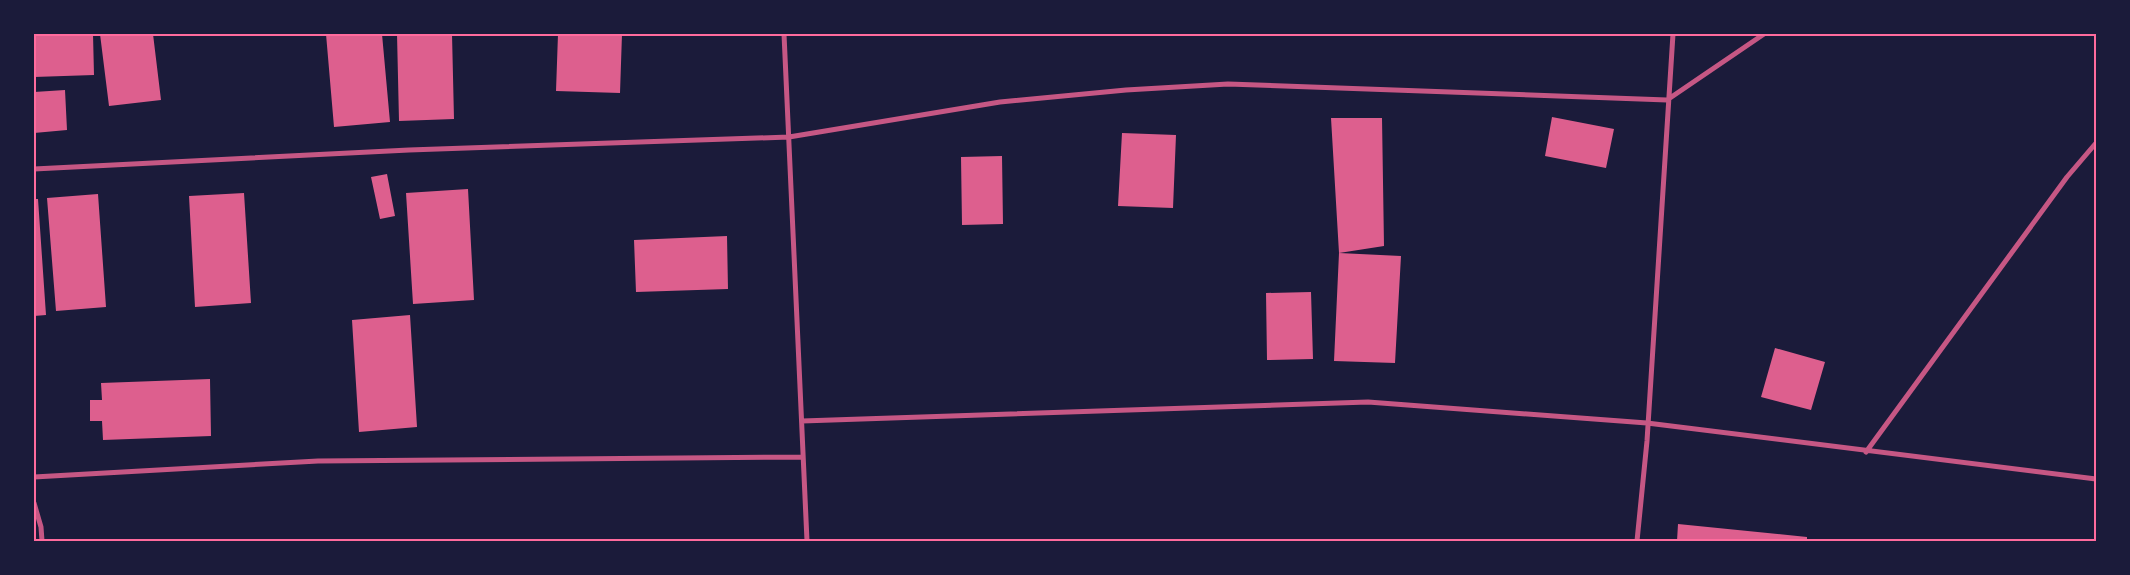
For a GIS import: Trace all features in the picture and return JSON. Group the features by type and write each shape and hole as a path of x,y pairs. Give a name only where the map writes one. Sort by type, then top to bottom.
{"street":[{"path":"784,34 807,541"},
{"path":"1637,541 1648,423 1672,34"},
{"path":"34,169 410,150 789,137 1000,102 1228,84 1667,100 1764,34"},
{"path":"1866,452 2067,177 2096,143"},
{"path":"802,421 1368,402 1648,423 1866,452 2096,479"},
{"path":"34,477 318,461 803,457"},
{"path":"34,503 41,527 42,541"}],"building":[{"path":"34,34 93,34 94,75 34,77"},
{"path":"100,34 153,34 161,100 109,106"},
{"path":"326,34 382,34 390,122 334,127"},
{"path":"397,34 452,34 454,119 399,121"},
{"path":"558,34 622,34 620,93 556,91"},
{"path":"65,90 67,130 34,133 34,92"},
{"path":"1552,117 1614,129 1606,168 1545,156"},
{"path":"1331,118 1382,118 1384,246 1339,253"},
{"path":"1122,133 1176,135 1173,208 1118,206"},
{"path":"1002,156 1003,224 962,225 961,157"},
{"path":"387,174 395,216 380,219 371,177"},
{"path":"468,189 474,300 413,304 406,193"},
{"path":"244,193 251,303 195,307 189,196"},
{"path":"98,194 106,307 56,311 47,198"},
{"path":"34,199 38,199 46,315 34,316"},
{"path":"727,236 728,289 636,292 634,240"},
{"path":"1339,253 1401,256 1395,363 1334,361"},
{"path":"1311,292 1313,359 1267,360 1266,293"},
{"path":"410,315 417,427 359,432 352,320"},
{"path":"1775,348 1825,362 1811,410 1761,397"},
{"path":"210,379 211,436 103,440 102,421 90,421 90,400 102,400 101,383"},
{"path":"1678,524 1807,537 1807,541 1677,541"}]}
